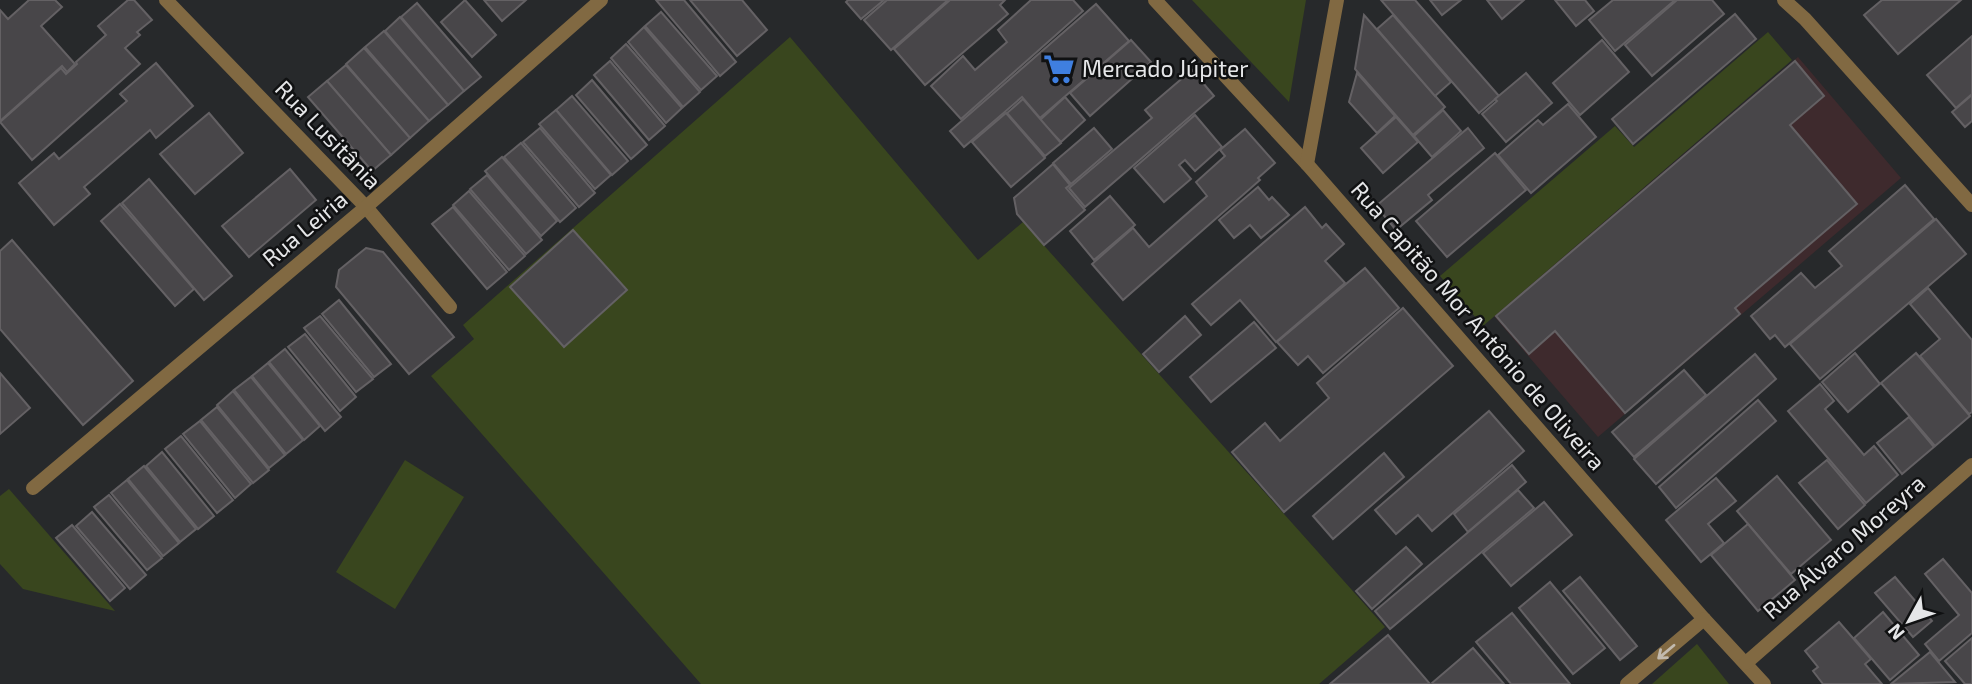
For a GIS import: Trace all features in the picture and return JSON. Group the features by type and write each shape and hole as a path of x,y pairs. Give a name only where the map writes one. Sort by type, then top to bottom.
{"street":[{"name":"Rua Lusitânia","path":"166,0 366,207 450,307"},
{"name":"Rua Leiria","path":"33,488 366,207 601,0"},
{"name":"Rua Capitão Mor Antônio de Oliveira","path":"1155,0 1307,164 1763,684"},
{"path":"1307,164 1337,0"},
{"path":"1784,0 1805,19 1972,205"},
{"name":"Rua Álvaro Moreyra","path":"1746,663 1972,465"},
{"path":"1627,684 1704,619"}],"shaded area":[{"path":"1798,57 1901,178 1598,437 1494,316"}],"green space":[{"path":"1192,0 1306,0 1289,102"},
{"path":"1768,32 1792,60 1483,326 1440,276 1615,126 1634,147"},
{"path":"790,37 978,260 1023,222 1385,627 1319,684 701,684 431,376 474,339 463,325"},
{"path":"405,460 464,497 395,609 336,572"},
{"path":"9,489 115,611 23,589 0,564 0,496"},
{"path":"1697,644 1729,684 1652,684"}],"building":[{"path":"29,0 55,0 62,7 41,26 75,64 67,72 62,66 0,121 0,10 8,19"},
{"path":"128,0 134,0 152,20 137,32 140,35 125,48 140,64 32,160 0,122 61,68 66,74 77,64 76,62 106,35 98,26"},
{"path":"465,0 496,35 472,57 441,22"},
{"path":"484,0 526,0 502,21"},
{"path":"656,0 684,0 736,62 720,76"},
{"path":"690,0 742,0 767,30 737,56"},
{"path":"884,0 861,19 846,2"},
{"path":"887,0 948,0 891,50 864,20"},
{"path":"950,0 1005,0 1000,5 1008,14 925,85 894,49"},
{"path":"1031,0 1073,0 1083,11 961,119 931,86 963,56 975,70 1007,42 998,30"},
{"path":"1381,0 1415,0 1499,96 1479,113"},
{"path":"1430,0 1461,0 1442,15"},
{"path":"1487,0 1524,0 1502,19"},
{"path":"1555,0 1585,0 1594,11 1576,26"},
{"path":"1613,0 1675,0 1615,51 1589,20"},
{"path":"1677,0 1712,0 1724,14 1652,76 1625,45"},
{"path":"1882,0 1961,0 1898,54 1864,15"},
{"path":"417,3 481,77 464,91 401,17"},
{"name":"Mercado Júpiter","path":"1096,4 1129,41 1040,118 1022,97 964,147 950,131"},
{"path":"661,12 717,76 701,90 645,26"},
{"path":"1735,14 1756,39 1633,144 1612,119"},
{"path":"1364,15 1445,107 1413,135 1355,69"},
{"path":"1393,15 1451,82 1435,96 1377,29"},
{"path":"400,17 464,91 448,105 385,31"},
{"path":"644,27 700,92 683,107 628,42"},
{"path":"384,31 448,105 429,121 365,47"},
{"path":"1972,36 1972,94 1956,108 1927,75"},
{"path":"1131,40 1151,62 1090,116 1070,93"},
{"path":"1602,40 1629,72 1580,115 1553,83"},
{"path":"626,44 682,108 666,123 611,58"},
{"path":"364,48 429,121 410,138 346,64"},
{"path":"610,61 665,126 649,140 594,75"},
{"path":"1795,61 1824,96 1790,125 1857,204 1735,308 1740,314 1625,413 1555,331 1529,354 1496,316"},
{"path":"156,63 193,106 156,138 150,130 84,187 90,194 54,225 19,183 54,153 59,159 127,101 120,94"},
{"path":"346,65 410,138 391,155 327,81"},
{"path":"1192,70 1214,96 1085,207 1069,188 1152,118 1145,110"},
{"path":"1357,73 1395,116 1377,133 1349,102"},
{"path":"1526,73 1552,103 1506,142 1482,114 1497,101 1495,99"},
{"path":"592,80 647,145 631,159 576,95"},
{"path":"327,81 391,155 372,171 308,97"},
{"path":"1972,95 1972,121 1965,127 1952,112"},
{"path":"572,96 628,161 612,175 556,110"},
{"path":"1065,97 1085,120 1061,142 1040,120"},
{"path":"1023,99 1061,143 1045,156 1007,113"},
{"path":"1568,104 1596,137 1531,193 1498,155 1538,120 1543,125"},
{"path":"556,110 611,175 595,189 539,124"},
{"path":"1443,110 1461,131 1432,157 1414,136"},
{"path":"209,113 243,153 195,194 160,154"},
{"path":"1006,113 1045,158 1011,187 972,142"},
{"path":"1195,115 1222,147 1195,171 1185,160 1179,165 1191,179 1164,202 1134,168"},
{"path":"1396,117 1418,142 1383,173 1361,148"},
{"path":"540,128 595,193 579,207 523,142"},
{"path":"1094,128 1112,149 1071,184 1053,163"},
{"path":"1468,128 1484,148 1428,195 1432,200 1396,230 1376,206"},
{"path":"1245,129 1275,163 1258,178 1260,180 1123,300 1092,264 1133,228 1149,247 1207,196 1196,182 1225,156 1220,150"},
{"path":"521,143 576,208 560,222 504,157"},
{"path":"1495,153 1526,190 1447,257 1416,221"},
{"path":"502,157 557,221 541,236 485,171"},
{"path":"1053,164 1070,185 1066,188 1085,210 1044,245 1017,214 1014,198"},
{"path":"290,169 316,200 249,257 222,226"},
{"path":"487,175 542,240 526,254 470,189"},
{"path":"149,179 232,276 204,300 122,203"},
{"path":"1905,185 1934,219 1785,347 1775,335 1770,339 1751,316 1801,273 1815,288 1842,266 1829,251"},
{"path":"1258,187 1269,200 1272,197 1289,215 1261,238 1250,225 1234,238 1219,220"},
{"path":"469,191 525,256 509,270 453,205"},
{"path":"1110,196 1135,225 1094,260 1070,231"},
{"path":"120,204 194,289 175,306 101,221"},
{"path":"453,207 507,272 487,289 432,224"},
{"path":"1305,207 1322,228 1326,224 1344,244 1325,261 1345,283 1276,342 1240,300 1211,325 1192,304"},
{"path":"1936,219 1966,254 1820,379 1790,344"},
{"path":"573,230 627,290 564,347 510,287"},
{"path":"12,240 133,381 83,425 0,329 0,251"},
{"path":"366,248 383,252 454,337 409,374 336,287 339,270"},
{"path":"1365,268 1399,308 1323,373 1308,356 1298,365 1277,342"},
{"path":"1928,288 1972,340 1972,412 1969,414 1920,356 1940,339 1910,304"},
{"path":"339,300 391,364 374,377 322,314"},
{"path":"1403,308 1453,366 1284,512 1232,452 1265,423 1280,441 1329,398 1317,383"},
{"path":"320,316 373,379 356,392 304,328"},
{"path":"1185,316 1201,335 1159,372 1143,354"},
{"path":"1254,322 1276,348 1211,402 1190,377"},
{"path":"305,334 356,397 340,411 288,347"},
{"path":"285,349 341,417 325,431 269,362"},
{"path":"1855,353 1880,384 1848,412 1822,382"},
{"path":"1916,353 1970,416 1935,446 1881,383"},
{"path":"1755,354 1776,379 1656,484 1634,459"},
{"path":"268,363 320,426 304,440 252,376"},
{"path":"1684,370 1706,395 1634,457 1612,432"},
{"path":"0,373 30,408 0,434"},
{"path":"251,377 303,440 286,454 234,390"},
{"path":"1820,384 1834,401 1825,409 1864,455 1874,446 1898,475 1866,503 1788,411"},
{"path":"233,391 285,455 269,468 217,405"},
{"path":"1758,400 1776,421 1676,508 1659,487"},
{"path":"217,407 269,470 253,483 201,420"},
{"path":"1489,411 1524,451 1432,531 1418,515 1396,534 1375,510"},
{"path":"1909,417 1934,447 1902,474 1877,443"},
{"path":"200,421 251,484 235,498 183,434"},
{"path":"181,436 233,500 217,513 165,449"},
{"path":"162,452 214,516 198,529 146,466"},
{"path":"1384,453 1404,477 1333,539 1313,516"},
{"path":"1827,460 1865,505 1838,529 1799,483"},
{"path":"1512,465 1526,482 1468,532 1454,514"},
{"path":"144,466 196,529 180,542 128,479"},
{"path":"1777,476 1831,540 1791,574 1737,511"},
{"path":"1716,478 1736,501 1708,524 1724,543 1701,562 1666,520"},
{"path":"127,480 179,543 163,556 111,493"},
{"path":"1518,490 1534,508 1390,629 1375,611"},
{"path":"109,495 162,558 147,570 94,507"},
{"path":"1544,502 1572,535 1511,586 1483,553"},
{"path":"92,512 146,575 130,589 76,526"},
{"path":"1748,524 1795,580 1758,611 1711,555"},
{"path":"72,525 125,588 110,601 56,538"},
{"path":"1406,547 1422,564 1372,609 1356,591"},
{"path":"1943,559 1972,593 1972,633 1939,661 1925,644 1959,615 1925,574"},
{"path":"1580,577 1637,646 1620,660 1563,591"},
{"path":"1895,577 1932,621 1913,637 1875,593"},
{"path":"1550,582 1605,648 1573,674 1519,608"},
{"path":"1883,612 1919,655 1890,680 1854,638"},
{"path":"1512,613 1570,684 1511,684 1476,642"},
{"path":"1839,622 1871,659 1865,664 1882,684 1823,684 1813,671 1818,667 1805,651"},
{"path":"1388,635 1430,684 1330,684"},
{"path":"1972,638 1972,684 1965,684 1945,661"},
{"path":"1473,648 1504,684 1432,683"},
{"path":"1930,652 1955,682 1891,684"}],"place":[{"name":"Mercado Júpiter","path":"1059,69"}]}
